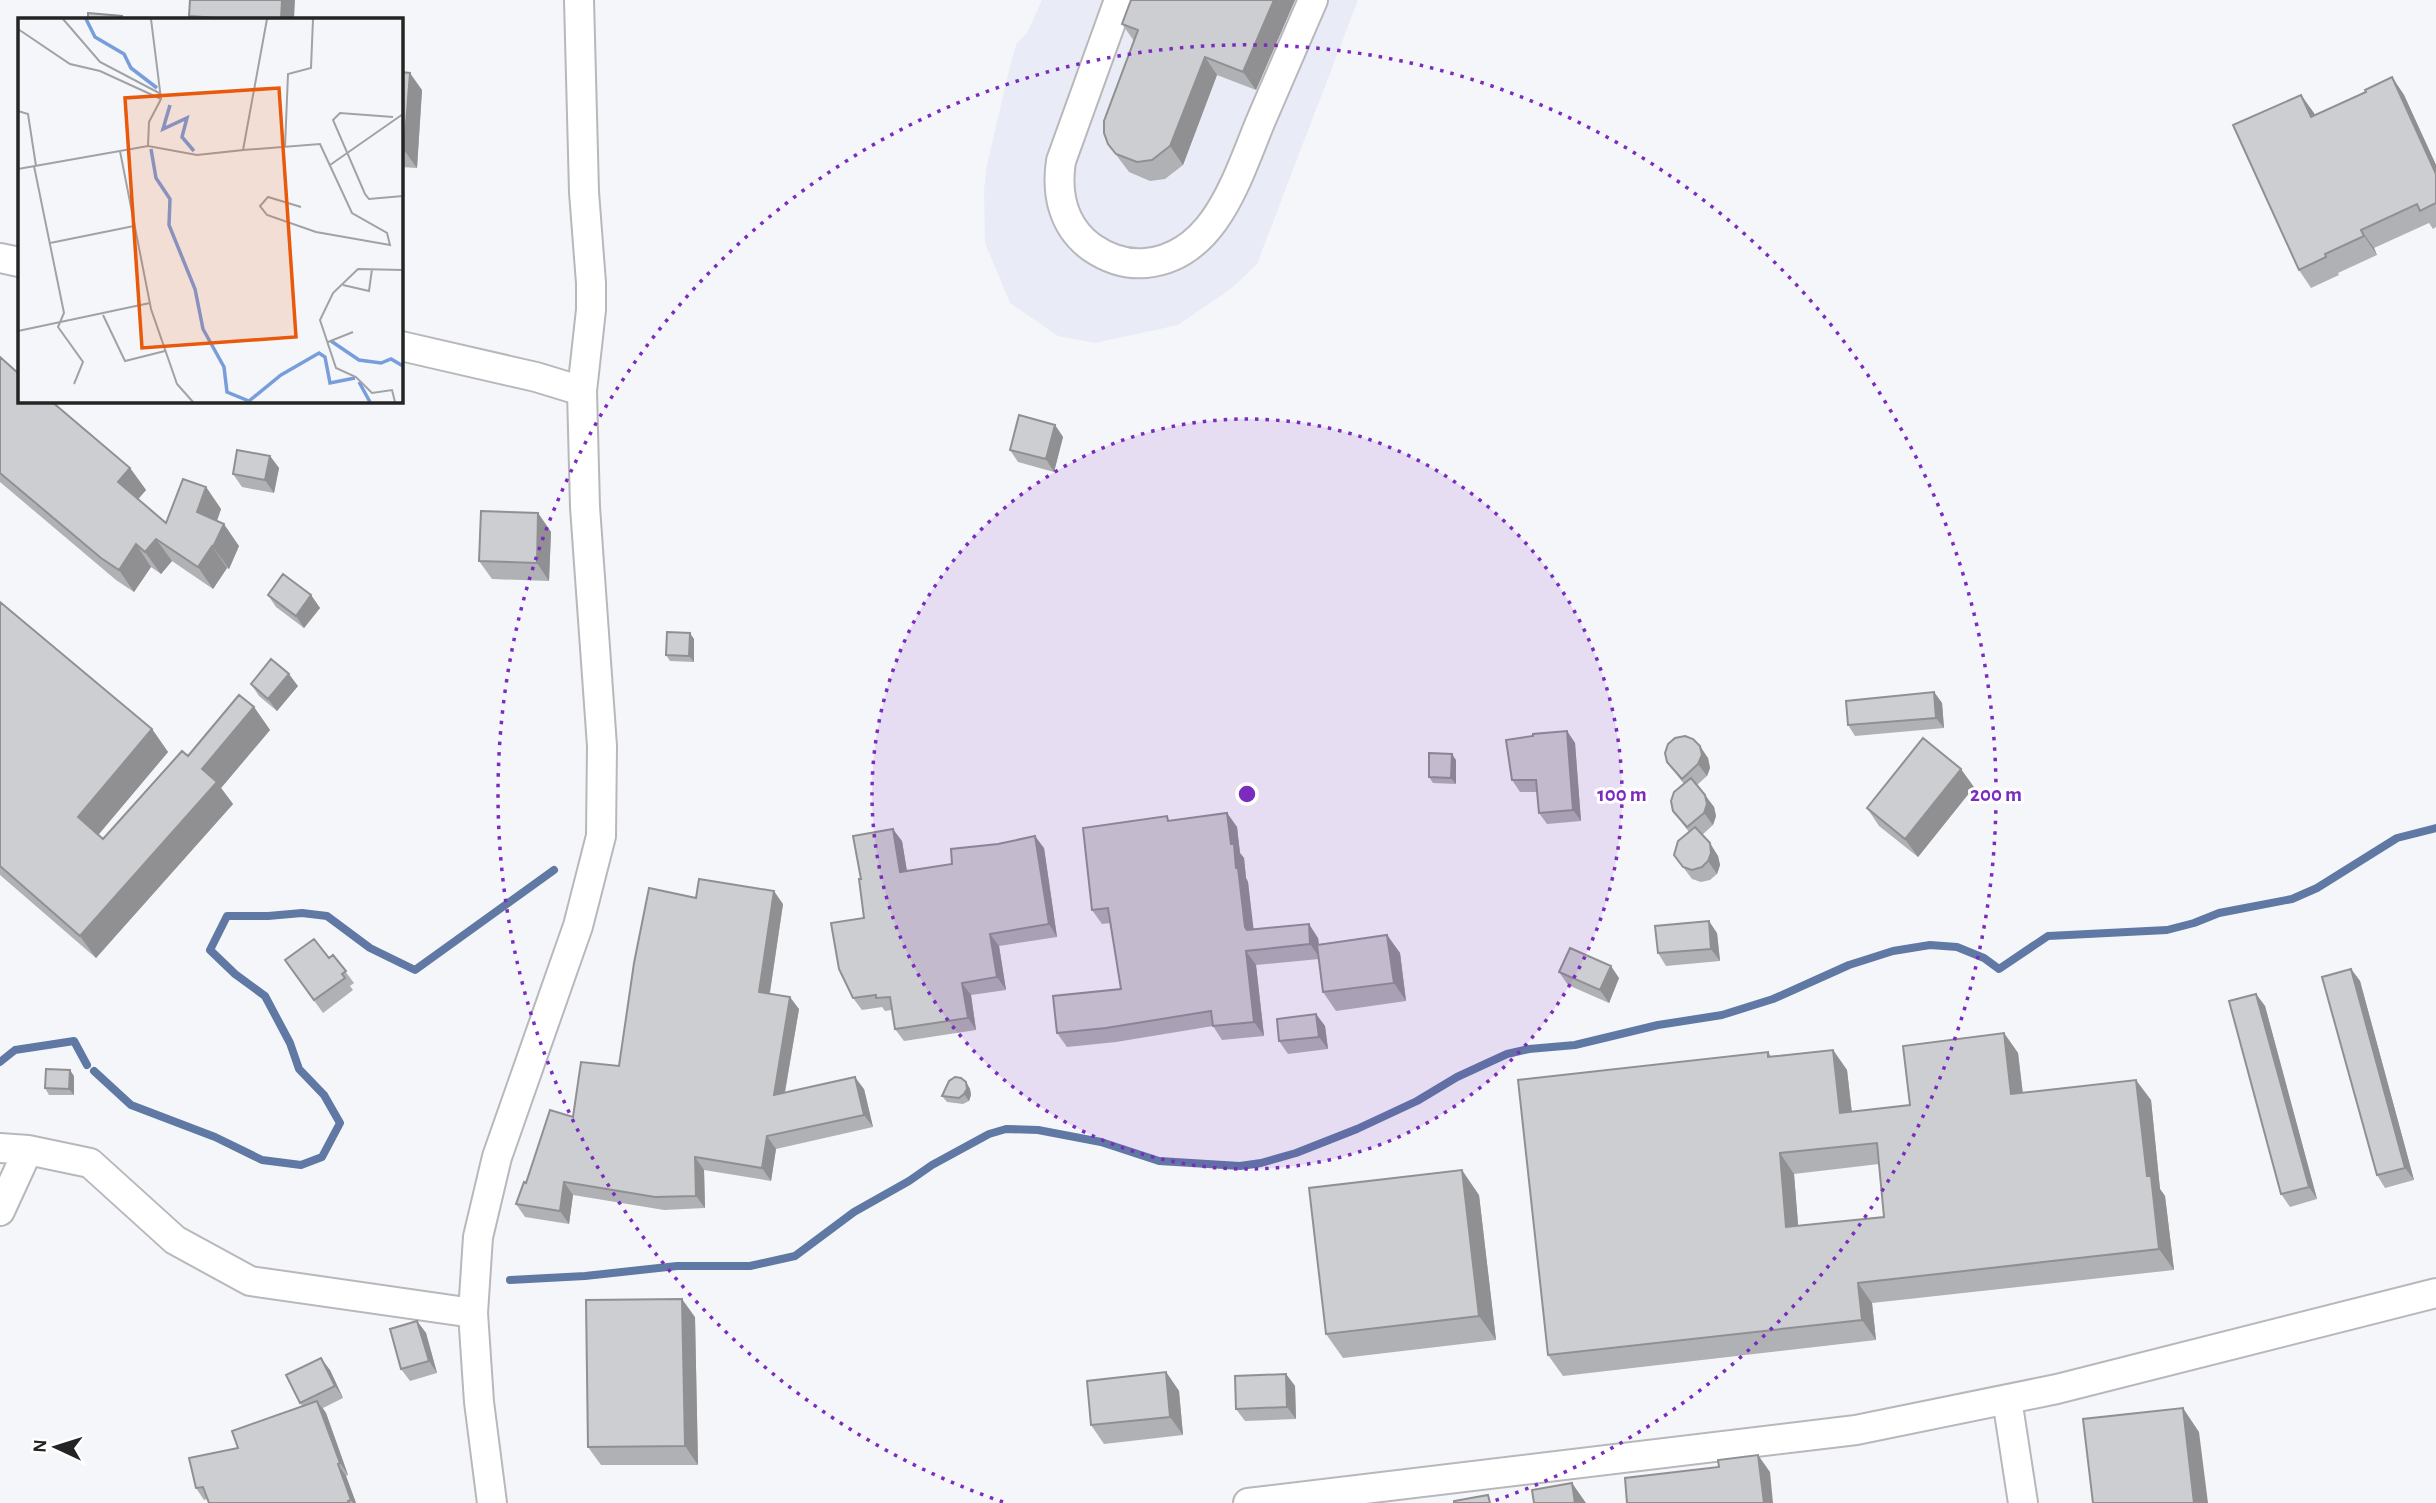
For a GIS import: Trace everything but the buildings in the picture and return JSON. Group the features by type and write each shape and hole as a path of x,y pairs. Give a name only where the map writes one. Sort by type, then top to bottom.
{"street":[{"path":"492,1503 479,1402 473,1313 478,1237 497,1157 578,926 601,836 602,746 585,507 582,391 592,283 584,192 579,0"},
{"path":"1119,0 1061,161 1058,179 1060,198 1075,232 1088,245 1104,255 1122,262 1140,264 1176,256 1192,247 1205,234 1228,198 1313,0"},
{"path":"0,258 18,262"},
{"path":"402,346 536,377 582,391"},
{"path":"0,1148 28,1150 90,1163 176,1240 250,1281 473,1313"},
{"path":"0,1211 28,1150"},
{"path":"1248,1503 1856,1430 2083,1383 2436,1293"},
{"path":"2007,1399 2023,1503"}],"shaded area":[{"path":"1042,0 1358,0 1257,264 1232,288 1178,325 1095,343 1058,336 1010,303 985,243 986,169 1017,43 1027,33"}],"waterway":[{"path":"510,1280 585,1276 677,1266 750,1266 795,1256 854,1212 932,1165 989,1134 1006,1129 1038,1130 1101,1142 1159,1161 1240,1166 1261,1163 1296,1153 1357,1129 1507,1054 1575,1045 1658,1025 1722,1015 1773,999 1849,965 1893,951 1930,945 1957,947 1984,958 1999,969 2048,936 2167,930 2219,913 2292,899 2317,888 2397,838 2436,828"},
{"path":"94,1071 131,1105 215,1137 262,1160 301,1165 322,1157 340,1123 324,1095 299,1069 290,1043 265,996 235,974 210,950 227,916 302,913 327,916 370,948 415,970 554,870"},
{"path":"0,1062 15,1050 74,1041 87,1065"}]}
